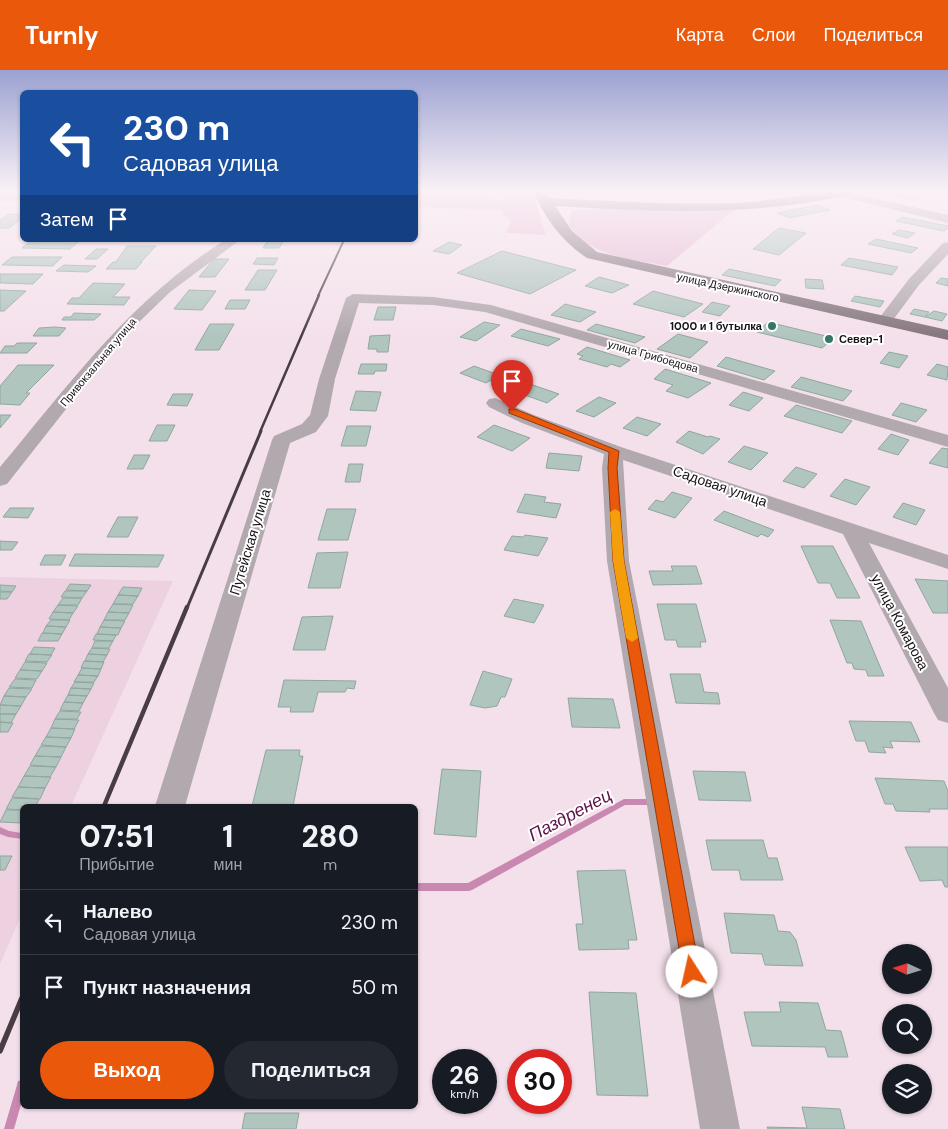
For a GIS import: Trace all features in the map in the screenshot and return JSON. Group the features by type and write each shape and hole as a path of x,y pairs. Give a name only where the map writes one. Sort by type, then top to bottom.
{"main road":[{"name":"улица Дзержинского","path":"571,239 573,243 603,259 948,335"}],"street":[{"name":"Привокзальная улица","path":"0,480 129,322 182,273 231,242"},
{"path":"885,321 914,282 948,246"},
{"name":"улица Грибоедова","path":"353,298 433,301 486,308 948,441"},
{"name":"Путейская улица","path":"171,804 281,440 309,428 319,416 327,379 353,298"},
{"name":"Садовая улица","path":"495,404 528,419 614,451 948,562"},
{"path":"614,451 612,468 618,561 720,1129"},
{"name":"улица Комарова","path":"852,531 948,713"}],"shaded area":[{"path":"582,239 699,239 667,266 613,255"},
{"path":"0,577 173,581 72,804 20,804 20,919 0,964"}],"building":[{"path":"765,239 798,239 779,255 753,249"},
{"path":"878,239 918,248 911,253 868,244"},
{"path":"30,242 78,242 70,249 22,248"},
{"path":"267,242 283,242 279,248 263,248"},
{"path":"449,242 462,245 449,254 433,251"},
{"path":"127,246 156,246 136,269 106,269 113,262 116,262"},
{"path":"96,249 108,249 97,259 85,259"},
{"path":"502,251 576,270 530,294 457,273"},
{"path":"12,257 62,257 53,266 2,265"},
{"path":"257,258 278,258 274,265 253,264"},
{"path":"849,258 898,267 892,275 841,265"},
{"path":"214,259 229,259 215,277 199,277"},
{"path":"64,265 96,266 88,272 56,271"},
{"path":"729,269 781,280 775,286 722,275"},
{"path":"258,270 277,270 265,290 245,290"},
{"path":"0,274 43,274 33,284 0,283"},
{"path":"599,277 629,285 612,293 585,286"},
{"path":"941,278 948,279 948,286 936,283"},
{"path":"805,279 822,280 824,289 806,288"},
{"path":"93,283 125,284 113,297 130,297 124,305 67,304 72,298 79,298"},
{"path":"0,290 26,291 4,311 0,311"},
{"path":"189,290 216,291 202,310 174,309"},
{"path":"653,291 703,304 684,317 633,304"},
{"path":"855,296 884,301 880,307 851,301"},
{"path":"230,300 250,300 245,309 225,309"},
{"path":"712,302 730,306 720,316 702,312"},
{"path":"565,304 596,312 580,322 551,315"},
{"path":"378,307 396,307 393,320 374,320"},
{"path":"914,309 929,312 925,317 910,314"},
{"path":"934,311 947,314 942,321 925,317"},
{"path":"74,313 101,314 94,320 62,320 64,317 71,317"},
{"path":"484,322 500,325 476,341 460,337"},
{"path":"768,322 834,338 822,348 757,332"},
{"path":"210,324 234,324 219,350 195,350"},
{"path":"596,324 645,337 635,343 587,330"},
{"path":"39,328 66,328 59,336 33,336"},
{"path":"521,329 560,339 548,346 511,336"},
{"path":"678,334 708,342 690,358 657,349"},
{"path":"390,335 388,352 377,352 377,349 368,349 370,336"},
{"path":"17,343 37,343 27,353 0,353 5,346 14,346"},
{"path":"587,347 630,360 620,367 611,364 607,367 579,359 583,356 577,354"},
{"path":"889,352 908,356 899,368 880,363"},
{"path":"726,357 775,371 764,380 717,366"},
{"path":"361,364 387,364 386,371 375,371 374,374 358,374"},
{"path":"937,364 948,367 947,380 927,375"},
{"path":"18,365 54,365 26,393 30,393 20,405 0,404 0,386"},
{"path":"474,366 499,375 486,383 460,373"},
{"path":"665,369 711,383 688,398 666,391 673,385 654,379"},
{"path":"801,377 852,391 843,401 791,387"},
{"path":"524,382 559,394 547,403 511,390"},
{"path":"356,391 381,392 376,411 350,410"},
{"path":"743,392 763,398 749,411 729,405"},
{"path":"173,394 193,394 187,406 167,405"},
{"path":"599,397 616,403 594,417 576,411"},
{"path":"901,403 927,410 916,422 892,415"},
{"path":"796,405 852,421 842,433 784,416"},
{"path":"0,415 11,415 0,428"},
{"path":"637,417 661,424 647,436 623,428"},
{"path":"157,425 175,425 167,441 149,441"},
{"path":"494,425 530,438 512,451 477,437"},
{"path":"347,426 371,426 366,446 341,446"},
{"path":"689,431 720,439 703,454 676,442"},
{"path":"891,434 909,440 898,455 878,449"},
{"path":"744,446 768,453 751,470 728,462"},
{"path":"942,448 948,449 948,468 929,463"},
{"path":"549,453 582,456 579,471 546,468"},
{"path":"134,455 150,455 143,469 127,469"},
{"path":"349,464 363,464 360,482 345,482"},
{"path":"796,467 817,474 804,488 783,481"},
{"path":"845,479 870,487 856,505 830,496"},
{"path":"672,492 692,498 675,518 648,509 656,500 663,502"},
{"path":"525,494 546,497 544,502 561,504 556,518 517,512"},
{"path":"903,503 925,510 916,525 893,517"},
{"path":"10,508 34,508 28,518 3,517"},
{"path":"327,509 356,509 348,540 318,540"},
{"path":"724,511 774,530 768,537 761,534 758,537 714,520"},
{"path":"118,517 138,517 128,537 107,537"},
{"path":"525,535 548,538 538,556 504,550 512,536 523,537"},
{"path":"0,541 18,542 12,550 0,550"},
{"path":"801,546 833,546 860,598 837,598 830,583 818,583"},
{"path":"348,552 340,588 308,588 317,553"},
{"path":"75,554 164,555 158,567 69,566"},
{"path":"45,555 66,555 61,565 40,565"},
{"path":"671,566 696,566 702,584 653,585 649,571 673,571"},
{"path":"915,579 948,581 948,613 933,613"},
{"path":"70,584 91,585 87,591 66,590"},
{"path":"0,585 16,586 12,592 0,591"},
{"path":"123,587 142,588 138,596 118,595"},
{"path":"65,591 87,591 82,598 61,597"},
{"path":"0,592 12,592 7,599 0,599"},
{"path":"118,595 138,596 133,604 113,604"},
{"path":"63,598 82,598 78,605 58,605"},
{"path":"514,599 544,605 534,623 504,616"},
{"path":"113,604 133,605 129,613 108,612"},
{"path":"657,604 696,604 706,642 700,642 701,647 678,647 676,640 665,640"},
{"path":"58,605 78,606 73,613 53,612"},
{"path":"53,612 73,613 69,620 49,619"},
{"path":"108,612 129,613 125,620 104,620"},
{"path":"333,616 325,650 293,650 302,617"},
{"path":"51,620 70,620 66,627 46,626"},
{"path":"104,620 125,621 121,628 100,627"},
{"path":"830,620 861,621 884,676 868,676 866,670 854,669 852,663 847,663"},
{"path":"46,626 66,627 62,634 43,633"},
{"path":"100,627 121,628 118,635 97,634"},
{"path":"42,633 62,634 58,641 38,641"},
{"path":"96,634 116,635 113,641 93,640"},
{"path":"95,641 113,641 109,648 92,648"},
{"path":"34,647 55,648 51,655 30,654"},
{"path":"92,648 110,649 107,655 88,654"},
{"path":"29,654 52,655 47,662 25,661"},
{"path":"88,654 107,655 103,662 85,661"},
{"path":"84,661 104,662 101,669 81,668"},
{"path":"25,662 47,663 42,671 20,670"},
{"path":"82,668 101,669 98,676 78,675"},
{"path":"20,670 42,671 37,679 15,678"},
{"path":"483,671 512,679 505,697 501,697 497,706 485,708 470,705"},
{"path":"670,674 700,674 704,692 718,693 720,704 676,703"},
{"path":"78,675 98,676 94,682 74,682"},
{"path":"15,679 36,680 32,688 9,687"},
{"path":"284,680 356,681 354,689 347,688 345,692 318,692 313,712 290,712 291,707 278,707"},
{"path":"75,682 94,683 91,689 71,688"},
{"path":"9,688 32,689 26,697 4,696"},
{"path":"71,688 91,689 87,696 68,695"},
{"path":"68,695 87,696 83,703 64,702"},
{"path":"4,696 26,697 21,706 0,705"},
{"path":"568,698 613,699 620,728 572,727"},
{"path":"64,702 83,703 79,711 60,710"},
{"path":"0,705 21,706 16,714 0,714"},
{"path":"60,711 81,712 77,719 55,719"},
{"path":"0,714 16,714 11,723 0,722"},
{"path":"55,719 79,720 74,729 51,728"},
{"path":"849,721 911,722 920,742 890,741 893,748 883,747 886,753 869,752 865,741 856,741"},
{"path":"0,722 13,723 8,732 0,732"},
{"path":"51,728 75,729 71,738 46,737"},
{"path":"46,737 71,738 66,747 41,745"},
{"path":"41,746 66,747 61,757 35,756"},
{"path":"266,750 300,750 299,756 303,756 293,804 252,804"},
{"path":"35,756 61,757 56,767 30,765"},
{"path":"30,766 56,767 50,777 24,776"},
{"path":"442,769 481,771 476,837 434,834"},
{"path":"693,771 745,772 751,801 699,800"},
{"path":"24,776 51,777 45,788 18,787"},
{"path":"875,778 944,781 948,791 948,809 929,809 930,812 896,811 893,804 885,804"},
{"path":"18,787 45,788 40,799 12,797"},
{"path":"12,798 39,799 37,804 20,804 20,810 6,809"},
{"path":"6,810 20,810 20,823 0,822"},
{"path":"706,840 763,840 768,858 777,858 783,880 741,880 739,870 712,870"},
{"path":"905,847 948,847 948,887 945,887 942,880 920,881"},
{"path":"0,856 12,856 5,870 0,870"},
{"path":"625,870 637,940 628,940 629,949 579,950 576,924 583,924 577,871"},
{"path":"724,913 774,915 778,931 790,932 796,940 803,966 765,965 762,954 731,953"},
{"path":"589,992 636,993 648,1096 597,1095"},
{"path":"779,1002 818,1003 826,1030 841,1031 848,1057 828,1057 825,1047 752,1046 744,1012 781,1012"},
{"path":"802,1107 840,1109 845,1129 768,1129 767,1127 807,1128"},
{"path":"245,1113 299,1113 296,1129 242,1129"}],"waterway":[{"name":"Паздренец","path":"418,887 469,887 624,802 655,802"},
{"name":"Паздренец","path":"0,830 8,834 20,836"},
{"path":"9,1129 20,1092"}],"railway":[{"path":"318,296 343,242"},
{"path":"260,432 319,295"},
{"path":"187,608 261,431"},
{"path":"105,804 187,607"},
{"path":"0,1051 20,1003"}],"slow traffic":[{"path":"615,512 618,561 632,638"}],"place":[{"name":"1000 и 1 бутылка","path":"772,326"},
{"name":"Север-1","path":"829,339"}],"route":[{"path":"512,411 528,419 614,451 612,468 618,561 692,972"}]}
